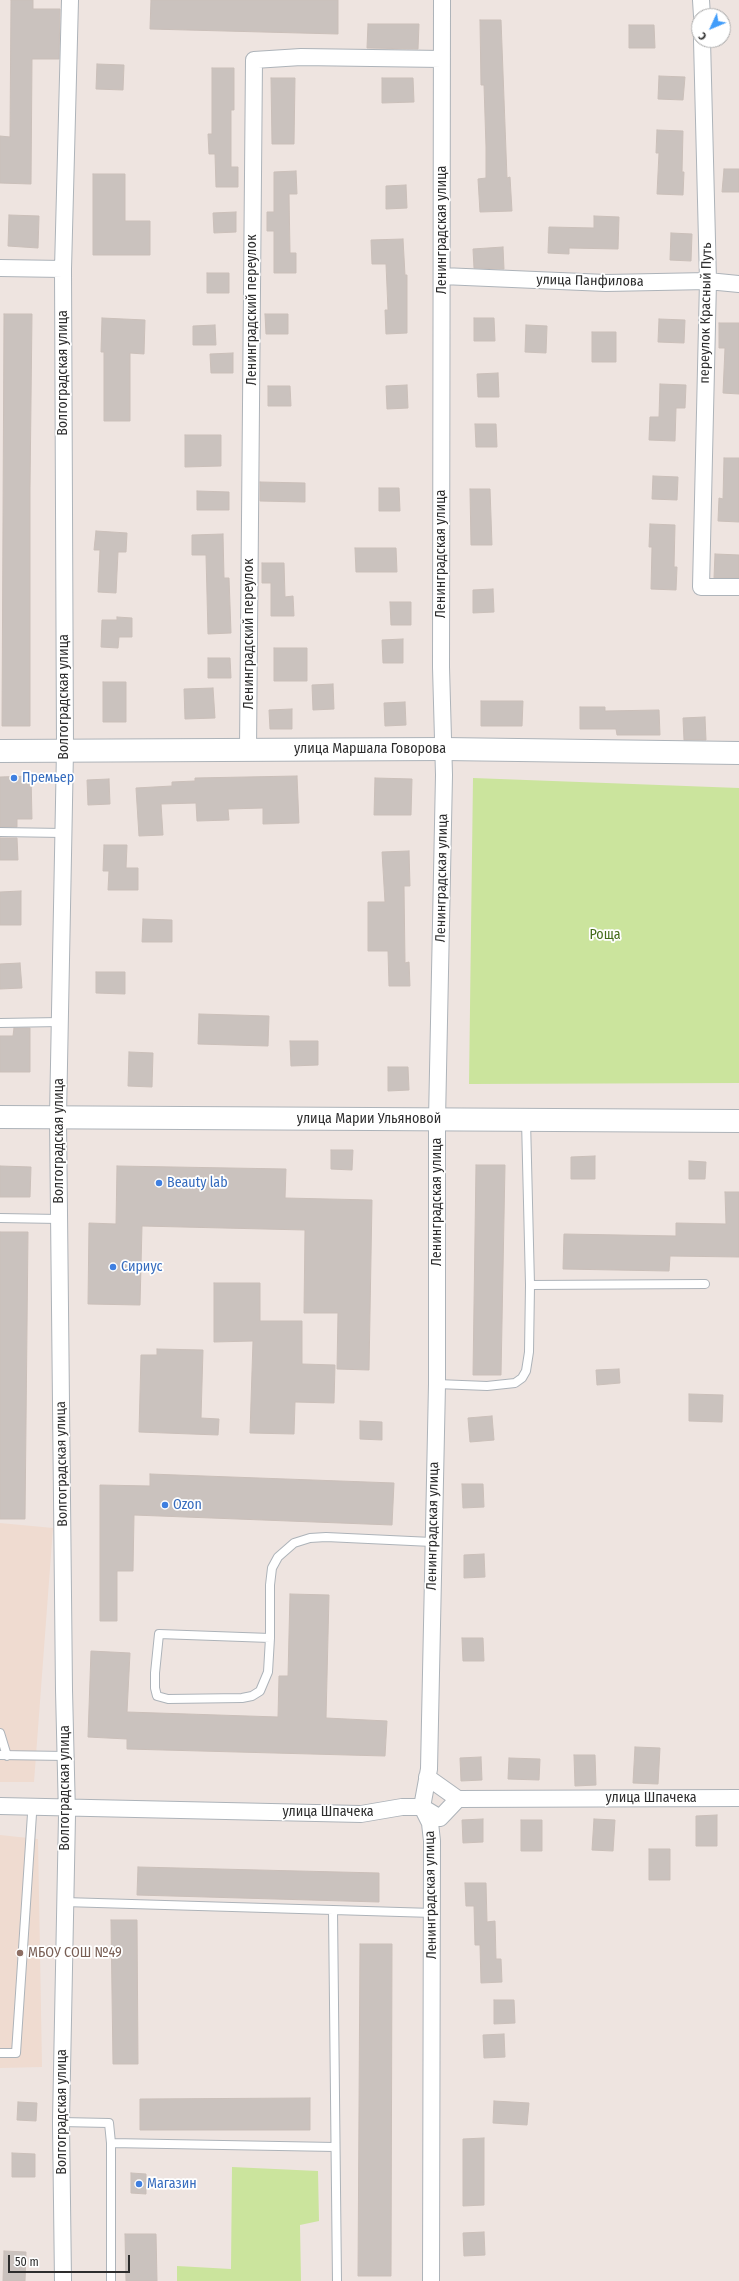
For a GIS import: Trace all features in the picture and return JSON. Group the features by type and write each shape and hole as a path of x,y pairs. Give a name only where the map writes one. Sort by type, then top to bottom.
{"street":[{"name":"Волгоградская улица","path":"63,2281 61,2122 64,1902 67,1808 58,1117 65,750 63,269 70,0"},
{"name":"Ленинградская улица","path":"431,2281 432,1835 430,1823 422,1808 427,1777 437,1384 437,1120 444,749 441,667 442,0"},
{"name":"переулок Красный Путь","path":"702,48 708,281 701,587 739,587"},
{"name":"Ленинградский переулок","path":"248,749 254,60 300,56 442,59"},
{"path":"0,268 63,269"},
{"name":"улица Панфилова","path":"442,276 606,283 708,281 739,284"},
{"name":"улица Маршала Говорова","path":"0,751 444,749 739,753"},
{"name":"улица Марии Ульяновой","path":"0,1117 739,1121"},
{"path":"427,1777 458,1799"},
{"name":"улица Шпачека","path":"0,1806 361,1814 402,1807 422,1808 440,1818 458,1799 739,1798"}],"lane":[{"path":"0,832 63,833"},
{"path":"0,1023 60,1022"},
{"path":"437,1384 487,1386 515,1384 522,1378 526,1371 529,1352 530,1285 526,1120"},
{"path":"0,1218 59,1219"},
{"path":"530,1285 705,1284"},
{"path":"270,1638 159,1634 155,1673 155,1688 157,1696 168,1700 252,1696 260,1691 268,1672 270,1638 272,1568 278,1556 294,1543 310,1538 326,1537 432,1542"},
{"path":"0,1733 3,1756 66,1756"},
{"path":"0,2053 16,2053 32,1814"},
{"path":"64,1902 433,1913"},
{"path":"333,1910 337,2281"},
{"path":"61,2122 110,2123 111,2281"},
{"path":"111,2143 335,2147"}],"shaded area":[{"path":"0,1523 53,1528 34,1782 0,1782"},
{"name":"МБОУ СОШ №49","path":"0,1835 38,1839 42,2067 0,2068"}],"green space":[{"name":"Роща","path":"473,778 739,788 739,1083 469,1084"},
{"path":"232,2167 318,2171 319,2221 300,2225 301,2281 177,2281 177,2266 231,2269"}],"building":[{"path":"11,0 33,0 33,9 60,9 59,59 32,59 31,184 0,183 0,136 10,137"},
{"path":"151,0 338,0 338,34 150,29"},
{"path":"480,20 501,20 507,178 510,177 512,211 480,212 478,179 486,178 486,147 484,85 481,85"},
{"path":"368,24 419,24 418,49 367,48"},
{"path":"629,25 654,25 655,48 629,48"},
{"path":"97,64 124,65 123,90 96,89"},
{"path":"212,68 234,68 234,110 231,110 231,167 238,167 238,187 216,187 215,154 209,154 208,134 212,134"},
{"path":"659,76 685,77 683,100 658,99"},
{"path":"271,78 295,78 294,144 272,144"},
{"path":"382,78 413,78 414,102 382,103"},
{"path":"657,130 683,131 683,195 657,194 659,153 656,153"},
{"path":"724,169 739,169 739,192 722,192"},
{"path":"296,171 297,194 289,194 290,253 296,253 296,273 274,273 274,231 267,231 267,212 274,212 274,172"},
{"path":"93,174 125,174 125,221 150,221 150,255 93,255"},
{"path":"406,185 407,208 386,209 386,186"},
{"path":"236,212 236,232 214,233 213,213"},
{"path":"9,215 39,216 38,248 8,246"},
{"path":"594,216 619,217 618,249 569,248 569,254 548,253 549,227 594,228"},
{"path":"671,233 692,234 691,261 670,260"},
{"path":"403,239 405,275 407,275 407,333 386,334 385,310 388,310 386,264 372,264 371,240"},
{"path":"503,247 504,269 474,268 473,249"},
{"path":"207,273 229,273 229,293 207,293"},
{"path":"4,314 32,314 30,726 2,726"},
{"path":"265,314 288,314 288,334 266,334"},
{"path":"102,318 145,320 144,354 130,353 130,421 104,421 104,352 101,352"},
{"path":"474,318 494,318 495,341 474,341"},
{"path":"659,319 685,320 684,343 658,342"},
{"path":"719,323 739,323 739,394 723,393 725,348 719,348"},
{"path":"215,325 216,345 193,345 193,326"},
{"path":"526,325 547,326 546,353 525,352"},
{"path":"592,332 616,332 616,362 592,362"},
{"path":"233,353 233,373 211,373 210,354"},
{"path":"498,373 499,397 478,397 477,374"},
{"path":"660,384 686,385 685,408 676,408 675,441 649,440 650,417 659,417"},
{"path":"407,385 408,408 387,409 386,386"},
{"path":"268,386 290,386 291,406 268,406"},
{"path":"475,424 496,424 497,447 476,447"},
{"path":"185,435 221,435 221,466 185,467"},
{"path":"724,458 739,458 739,522 718,521 719,498 723,499"},
{"path":"653,476 678,477 677,500 652,499"},
{"path":"260,482 305,483 305,502 260,501"},
{"path":"379,488 399,488 400,511 379,511"},
{"path":"470,489 490,489 492,545 471,545"},
{"path":"197,491 229,492 229,510 197,510"},
{"path":"650,524 675,525 674,567 677,567 676,590 651,589 652,547 649,547"},
{"path":"96,531 127,533 126,552 118,552 116,593 98,592 100,550 94,550"},
{"path":"223,534 224,578 229,578 231,633 208,634 206,555 192,555 192,535"},
{"path":"355,548 396,548 397,572 356,572"},
{"path":"715,554 739,555 739,578 714,578"},
{"path":"262,563 284,563 285,597 293,596 294,616 271,616 271,583 262,583"},
{"path":"493,589 494,612 473,613 473,590"},
{"path":"390,602 411,602 411,625 391,625"},
{"path":"117,617 132,618 132,637 119,637 118,648 101,647 102,620 117,620"},
{"path":"403,639 403,663 383,663 382,640"},
{"path":"274,648 307,648 307,681 274,681"},
{"path":"208,658 230,658 231,678 208,678"},
{"path":"103,682 126,682 126,722 103,722"},
{"path":"333,684 334,709 313,710 312,685"},
{"path":"213,688 215,718 185,719 184,689"},
{"path":"481,701 523,701 522,726 481,726"},
{"path":"405,702 406,725 385,726 384,703"},
{"path":"580,707 605,707 605,711 659,710 660,735 617,735 616,729 580,729"},
{"path":"292,709 292,729 270,729 269,710"},
{"path":"705,717 706,740 684,740 683,718"},
{"path":"31,776 32,819 17,819 17,827 0,827 0,777"},
{"path":"297,776 299,823 263,824 263,808 228,809 229,820 197,821 196,803 161,804 163,835 139,836 136,788 172,786 172,782 195,781 195,778"},
{"path":"375,778 412,779 411,815 374,815"},
{"path":"109,779 110,804 88,805 87,780"},
{"path":"0,838 17,838 18,860 0,860"},
{"path":"104,845 127,845 126,868 138,868 138,890 108,890 109,871 103,871"},
{"path":"409,851 410,886 404,886 405,963 409,962 410,986 389,986 388,951 368,951 368,902 385,902 382,852"},
{"path":"21,891 21,925 0,925 0,892"},
{"path":"143,919 172,920 172,942 142,942"},
{"path":"20,963 22,988 0,989 0,964"},
{"path":"96,972 125,972 125,994 96,993"},
{"path":"199,1014 269,1016 268,1046 198,1044"},
{"path":"14,1028 30,1028 30,1072 0,1072 0,1036 13,1036"},
{"path":"290,1041 318,1041 318,1065 291,1066"},
{"path":"129,1052 153,1053 152,1087 128,1086"},
{"path":"388,1067 408,1067 409,1090 388,1091"},
{"path":"331,1150 353,1150 352,1170 331,1169"},
{"path":"595,1156 595,1179 571,1179 571,1157"},
{"path":"689,1161 706,1162 705,1179 689,1179"},
{"path":"476,1165 505,1165 501,1375 473,1375"},
{"path":"0,1166 31,1167 30,1197 0,1197"},
{"path":"117,1166 286,1169 285,1198 372,1200 369,1370 337,1369 338,1313 304,1313 305,1230 142,1226 140,1305 88,1304 89,1223 116,1224"},
{"path":"725,1192 739,1192 739,1257 670,1256 669,1271 563,1269 564,1234 676,1236 676,1223 726,1224"},
{"path":"0,1232 28,1232 25,1519 0,1519"},
{"path":"214,1283 260,1283 260,1321 302,1321 302,1364 335,1365 334,1403 295,1402 294,1434 250,1433 253,1341 214,1342"},
{"path":"157,1349 203,1350 201,1418 219,1419 218,1435 139,1432 141,1355 157,1355"},
{"path":"619,1369 620,1383 597,1385 596,1370"},
{"path":"689,1394 723,1395 722,1422 689,1421"},
{"path":"492,1416 494,1440 470,1442 468,1418"},
{"path":"360,1421 382,1422 382,1440 360,1439"},
{"path":"150,1474 394,1483 392,1525 134,1515 133,1571 117,1571 117,1621 100,1621 100,1485 150,1486"},
{"path":"462,1484 483,1484 484,1507 463,1508"},
{"path":"484,1554 485,1577 464,1578 464,1555"},
{"path":"290,1594 329,1595 326,1718 387,1721 385,1756 127,1749 127,1739 88,1737 91,1651 130,1653 127,1712 278,1717 279,1676 288,1676"},
{"path":"462,1638 483,1638 484,1661 463,1661"},
{"path":"635,1747 660,1748 658,1784 633,1783"},
{"path":"574,1755 595,1755 596,1785 575,1786"},
{"path":"481,1757 482,1780 461,1781 460,1758"},
{"path":"509,1758 540,1759 539,1780 508,1779"},
{"path":"717,1815 717,1846 696,1846 696,1816"},
{"path":"483,1819 483,1842 463,1843 462,1820"},
{"path":"594,1819 615,1820 613,1851 592,1850"},
{"path":"521,1820 542,1820 542,1851 521,1851"},
{"path":"649,1849 670,1849 670,1880 649,1880"},
{"path":"138,1867 379,1873 379,1902 137,1895"},
{"path":"465,1883 486,1883 487,1922 495,1921 496,1959 501,1959 502,1982 481,1983 480,1945 475,1945 474,1906 466,1906"},
{"path":"111,1920 137,1920 138,2064 113,2064"},
{"path":"360,1944 392,1944 391,2276 358,2276"},
{"path":"494,2000 514,2000 515,2023 494,2024"},
{"path":"504,2034 505,2057 484,2058 483,2035"},
{"path":"310,2098 310,2130 140,2130 140,2099"},
{"path":"494,2101 529,2103 527,2125 493,2123"},
{"path":"18,2102 37,2103 36,2121 17,2120"},
{"path":"484,2138 484,2205 463,2206 463,2139"},
{"path":"12,2153 35,2154 35,2177 12,2177"},
{"name":"Магазин","path":"131,2173 146,2174 146,2194 131,2193"},
{"path":"484,2232 485,2255 464,2256 463,2233"},
{"path":"125,2234 156,2234 157,2281 126,2281"},
{"path":"4,2251 26,2252 25,2281 3,2281"}],"place":[{"name":"Премьер","path":"14,778"},
{"name":"Beauty lab","path":"159,1183"},
{"name":"Сириус","path":"113,1267"},
{"name":"Ozon","path":"165,1505"},
{"name":"МБОУ СОШ №49","path":"20,1953"},
{"name":"Магазин","path":"139,2184"}]}
